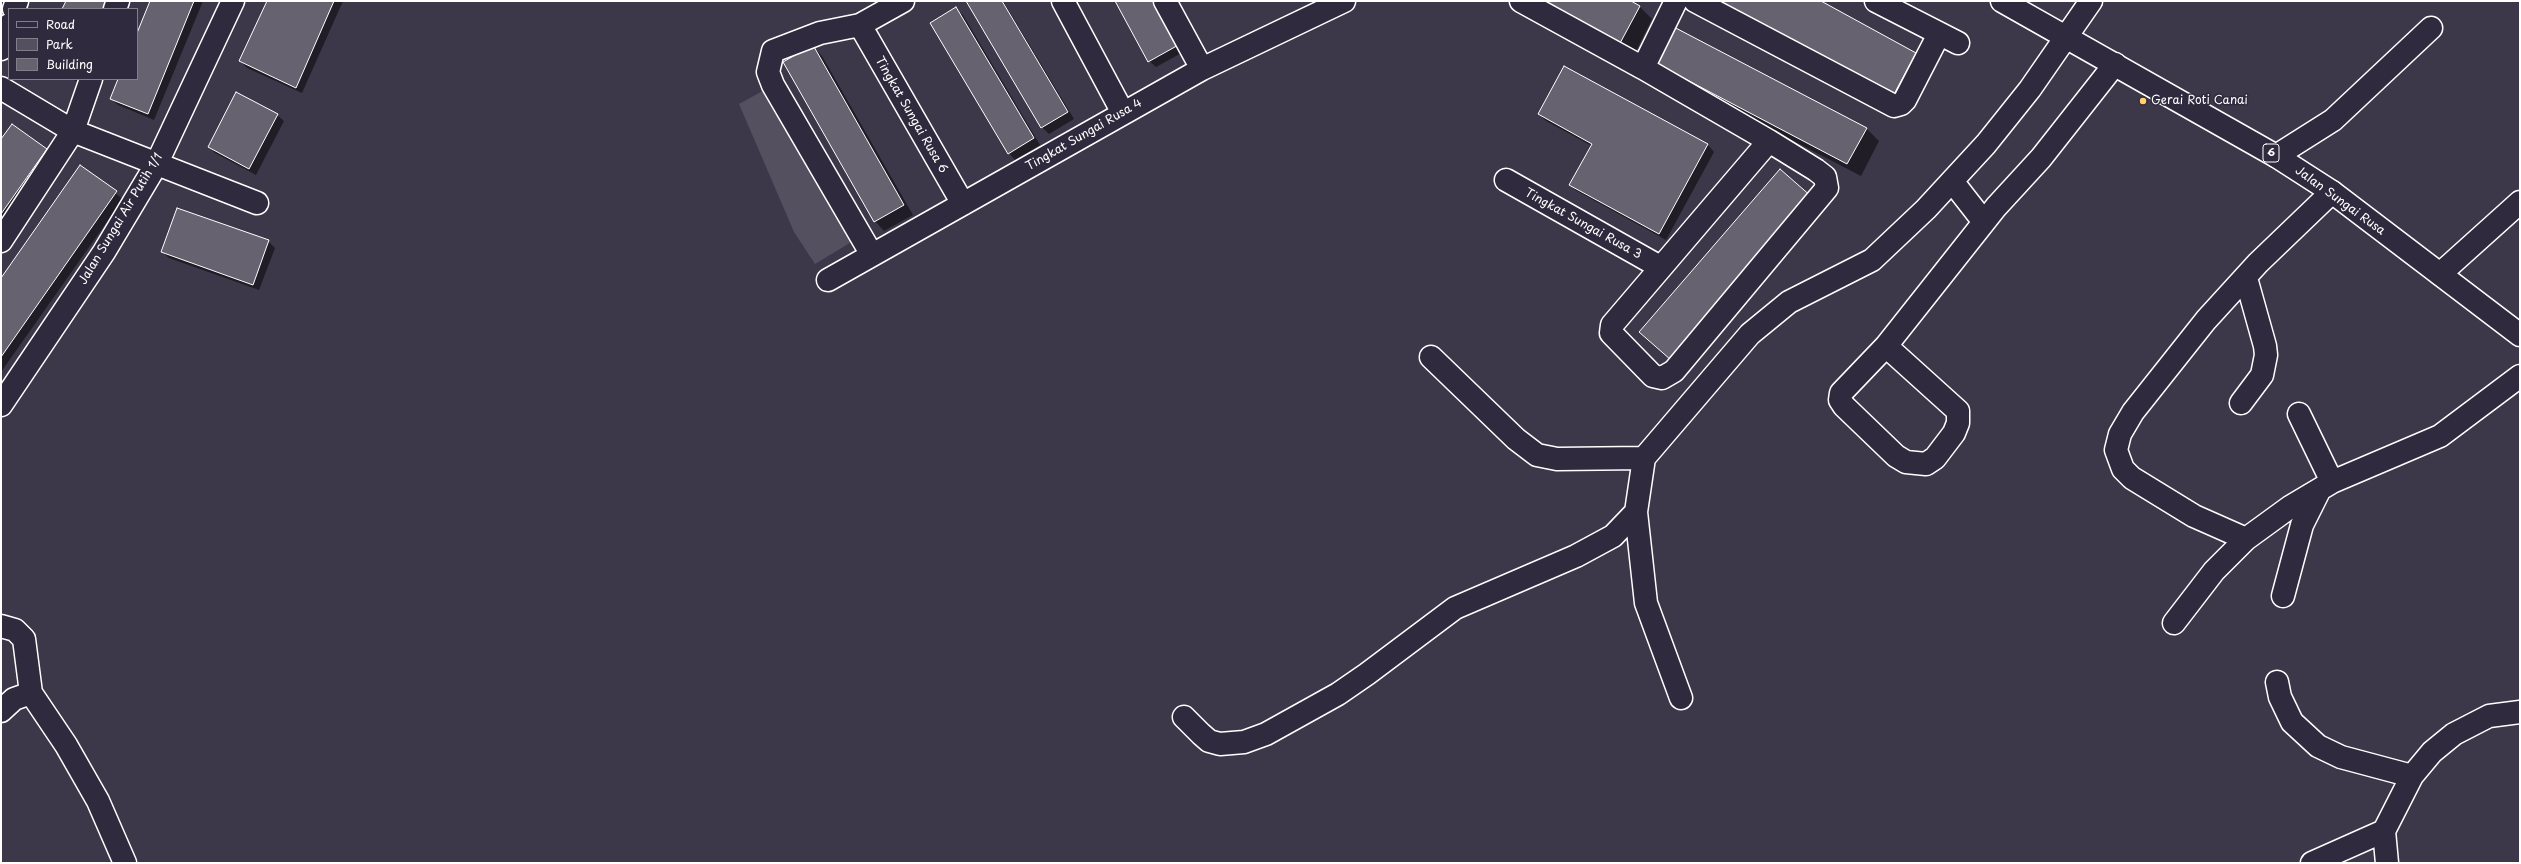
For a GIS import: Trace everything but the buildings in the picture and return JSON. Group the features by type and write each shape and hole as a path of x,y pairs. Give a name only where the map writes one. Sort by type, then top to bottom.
{"street":[{"name":"Jalan Sungai Air Putih 1/1","path":"1,404 104,252 156,165 233,1"},
{"path":"872,255 773,85 768,72 773,51 820,33 860,25 903,1"},
{"path":"1063,1 1123,113"},
{"path":"1165,1 1202,69"},
{"name":"Tingkat Sungai Rusa 4","path":"828,280 1202,69 1344,1"},
{"path":"1521,1 1643,68 1769,141 1825,177 1827,188 1668,376 1658,378 1653,376 1611,332 1612,325 1769,141"},
{"path":"1643,68 1676,1"},
{"path":"1695,1 1894,106 1901,104 1906,100 1949,38 1876,1"},
{"name":"Jalan Sungai Rusa","path":"2002,1 2116,64 2276,156 2332,192 2518,331"},
{"path":"1681,698 1646,603 1636,512 1644,458 1750,334 1773,313 1805,293 1872,260 1952,182 1986,144 2025,95 2091,1"},
{"name":"Tingkat Sungai Rusa 6","path":"860,25 963,204"},
{"path":"1,49 8,28"},
{"path":"2276,156 2333,120 2431,28"},
{"path":"1886,346 1958,412 1958,423 1954,433 1935,458 1926,464 1906,462 1896,456 1847,410 1840,400 1843,389 1886,346 1984,222 2042,158 2116,64"},
{"path":"1,241 73,131 91,80"},
{"path":"1,88 73,131 156,165 257,203"},
{"name":"Tingkat Sungai Rusa 3","path":"1506,180 1660,267"},
{"path":"1952,182 1984,222"},
{"path":"2246,540 2194,516 2132,478 2123,469 2116,450 2120,434 2133,412 2206,320 2272,249 2332,192"},
{"path":"2440,274 2520,202"},
{"path":"2241,403 2262,375 2266,355 2265,346 2246,278"},
{"path":"1431,357 1516,439 1537,455 1557,459 1644,458"},
{"path":"2174,623 2214,571 2246,540 2290,507 2325,486 2440,436 2520,376"},
{"path":"2299,414 2325,486"},
{"path":"2283,596 2302,525 2325,486"},
{"path":"1184,717 1209,741 1220,744 1244,742 1266,734 1324,702 1367,674 1455,608 1576,556 1613,536 1636,512"},
{"path":"1,626 15,630 24,639 31,693 66,745 98,801 125,863"},
{"path":"2277,682 2280,697 2292,722 2318,746 2341,758 2412,776"},
{"path":"1,710 14,699 31,693"},
{"path":"2387,863 2384,831 2412,776 2432,752 2470,724 2489,716 2520,712"},
{"path":"2312,863 2384,831"}],"green space":[{"path":"768,88 853,241 815,264 794,232 739,104"}],"place":[{"name":"Gerai Roti Canai","path":"2143,101"}]}
